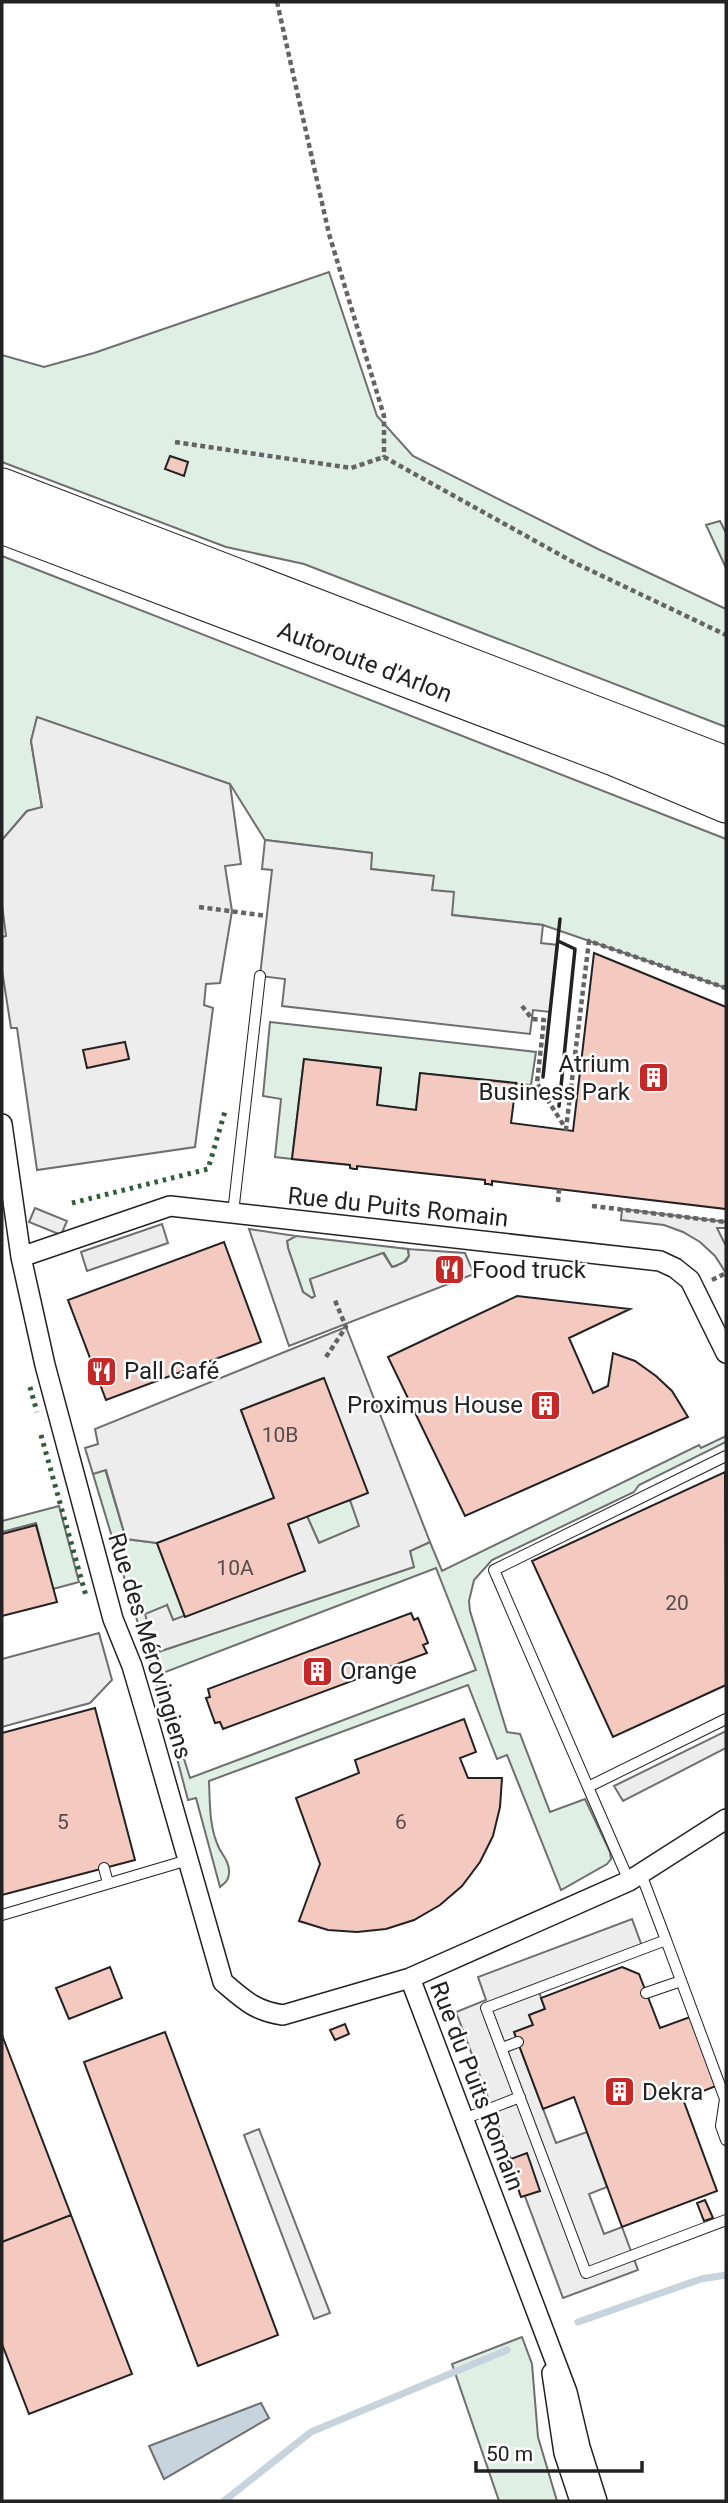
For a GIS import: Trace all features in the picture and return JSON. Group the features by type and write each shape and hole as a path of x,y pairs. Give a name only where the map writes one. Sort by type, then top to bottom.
{"highway":[{"name":"Autoroute d'Arlon","path":"2,487 726,765"},
{"name":"Autoroute d'Arlon","path":"2,525 601,752 726,804"}],"street":[{"name":"Rue des Mérovingiens","path":"2,1125 21,1257 44,1366 113,1619 132,1666 223,1982 246,2002 263,2012 283,2015 410,1978"},
{"name":"Rue du Puits Romain","path":"21,1257 170,1206 660,1261 675,1268 690,1280 726,1353"},
{"name":"Rue du Puits Romain","path":"597,2501 567,2392 410,1978 635,1877 726,1819"},
{"name":"Rue du Puits Romain","path":"550,2347 554,2397 564,2453 580,2501"}],"lane":[{"path":"233,1213 260,976"},
{"path":"726,1457 494,1570 588,1787 666,1940 725,2099 721,2126 726,2140"},
{"path":"588,1787 726,1719"},
{"path":"2,1912 188,1860"},
{"path":"104,1868 108,1883"},
{"path":"666,1940 486,2008 586,2273 726,2220"},
{"path":"646,1993 681,1980"},
{"path":"502,2048 518,2042"},
{"path":"464,2119 520,2097"}],"path":[{"path":"277,2 328,234 384,416 384,457"},
{"path":"176,442 351,468 384,457 573,562 726,635"},
{"path":"199,906 267,916"},
{"path":"522,1006 532,1019 544,1020 537,1083 566,1129 589,941 726,988"},
{"path":"558,1202 559,1189"},
{"path":"592,1206 726,1222"},
{"path":"712,1280 726,1273"},
{"path":"326,1357 346,1327 334,1297"}],"green space":[{"path":"329,272 377,416 413,456 598,549 726,609 726,727 304,564 226,547 2,462 2,355 44,367 94,353"},
{"path":"720,521 726,533 726,568 706,525"},
{"path":"2,556 726,839 726,988 543,925 452,915 432,890 433,876 370,869 372,853 265,840 230,784 37,718 31,741 42,808 27,811 2,840"},
{"path":"270,1022 536,1052 531,1085 420,1073 416,1110 377,1105 381,1068 304,1059 292,1159 275,1157 281,1099 263,1096"},
{"path":"296,1236 408,1249 409,1256 403,1263 392,1267 384,1253 310,1280 315,1296 312,1298 303,1292 288,1248 287,1241"},
{"path":"726,1436 726,1442 639,1485 634,1492 492,1560 474,1580 469,1601 470,1611 507,1732 520,1734 550,1812 585,1799 610,1852 611,1859 607,1864 561,1890 507,1755 497,1759 468,1685 209,1781 213,1832 229,1869 225,1883 220,1887 196,1798 188,1800 174,1747 180,1746 190,1778 476,1670 436,1568 160,1674 171,1715 165,1717 149,1655 413,1567 410,1551 430,1542 442,1571 699,1445 701,1448"},
{"path":"105,1469 126,1539 157,1543 185,1617 173,1620 167,1605 149,1627 140,1630 93,1474"},
{"path":"350,1500 360,1526 319,1543 307,1516"},
{"path":"59,1506 79,1582 53,1589 36,1523 2,1532 2,1521"},
{"path":"522,2337 532,2364 538,2437 557,2501 499,2501 452,2364"}],"shaded area":[{"path":"37,717 230,784 241,864 225,866 232,911 220,983 206,984 204,1005 213,1008 195,1147 37,1170 17,1028 11,1028 2,970 2,937 6,936 2,904 2,840 27,811 42,807 31,741"},
{"path":"265,840 372,853 371,869 434,876 432,890 454,892 452,915 543,925 541,943 558,945 550,1012 533,1010 530,1034 282,1006 285,979 260,976 272,870 262,869"},
{"path":"35,1208 67,1221 61,1235 29,1222"},
{"path":"622,1209 726,1222 726,1228 717,1228 726,1246 726,1273 715,1256 700,1242 664,1225 621,1220"},
{"path":"162,1224 168,1243 87,1271 81,1252"},
{"path":"249,1229 296,1236 287,1241 288,1248 303,1292 312,1298 315,1296 310,1279 383,1253 392,1267 396,1266 406,1261 409,1256 408,1249 465,1253 474,1274 289,1346"},
{"path":"346,1327 430,1542 410,1551 414,1567 149,1655 140,1630 149,1627 145,1614 167,1605 173,1620 305,1571 288,1524 307,1516 319,1543 359,1526 350,1500 367,1493 323,1378 241,1410 274,1498 157,1543 126,1539 106,1470 93,1474 85,1448 98,1444 95,1429"},
{"path":"99,1633 112,1680 90,1703 2,1727 2,1659"},
{"path":"726,1731 726,1748 623,1801 614,1786"},
{"path":"632,1919 643,1949 538,1989 545,2009 529,2015 533,2025 514,2032 556,2143 587,2132 607,2187 589,2194 604,2234 622,2227 638,2270 563,2298 456,2012 486,2000 478,1977"},
{"path":"259,2129 330,2313 314,2319 244,2135"},
{"path":"261,2403 269,2418 164,2479 149,2446"}],"building":[{"path":"170,456 188,462 184,476 165,469"},
{"name":"Atrium Business Park","path":"594,953 726,1007 726,1209 492,1181 492,1185 485,1184 485,1180 357,1166 357,1169 354,1169 350,1168 350,1165 292,1159 304,1059 381,1068 377,1105 416,1110 420,1073 516,1083 511,1123 573,1131"},
{"path":"125,1042 129,1059 87,1068 83,1050"},
{"path":"224,1242 261,1342 106,1400 68,1300"},
{"name":"Proximus House","path":"517,1296 630,1309 569,1338 593,1393 608,1386 613,1353 635,1361 656,1376 672,1391 688,1417 465,1516 388,1357"},
{"path":"324,1378 368,1493 288,1524 305,1571 185,1617 157,1543 274,1498 241,1410"},
{"path":"725,1472 726,1685 613,1737 532,1561"},
{"path":"36,1525 57,1602 2,1616 2,1534"},
{"name":"Orange","path":"411,1613 414,1620 418,1618 428,1643 423,1645 427,1653 223,1729 220,1722 215,1723 206,1698 210,1697 208,1689"},
{"path":"95,1708 135,1860 2,1895 2,1733"},
{"path":"464,1719 476,1752 460,1758 468,1778 502,1778 500,1807 493,1836 480,1862 462,1886 440,1905 414,1920 386,1929 357,1932 328,1930 299,1921 320,1864 296,1798 359,1773 355,1760"},
{"path":"110,1967 122,1998 69,2019 56,1988"},
{"name":"Dekra","path":"622,1967 639,1974 660,2028 690,2017 716,2086 683,2099 717,2191 622,2227 574,2097 543,2109 514,2032 533,2025 529,2015 545,2009 541,1998"},
{"path":"345,2024 349,2034 335,2040 330,2030"},
{"path":"165,2032 278,2335 198,2366 84,2062"},
{"path":"2,2035 71,2215 2,2242"},
{"path":"527,2153 540,2191 521,2197 508,2160"},
{"path":"705,2200 713,2218 704,2221 697,2203"},
{"path":"71,2215 132,2374 29,2414 2,2344 2,2242"}],"waterway":[{"path":"578,2322 701,2279 726,2275"},
{"path":"224,2501 311,2432 507,2350"}],"hedge":[{"path":"72,1203 208,1169 226,1108"},
{"path":"30,1387 37,1412"},
{"path":"41,1435 86,1596"}],"wall":[{"path":"543,1077 560,919"},
{"path":"558,941 575,949 559,1106"}],"place":[{"name":"Atrium Business Park","path":"653,1078"},
{"name":"Food truck","path":"449,1270"},
{"name":"Pall Café","path":"101,1371"},
{"name":"Proximus House","path":"546,1405"},
{"name":"Orange","path":"317,1671"},
{"name":"Dekra","path":"619,2092"}]}
